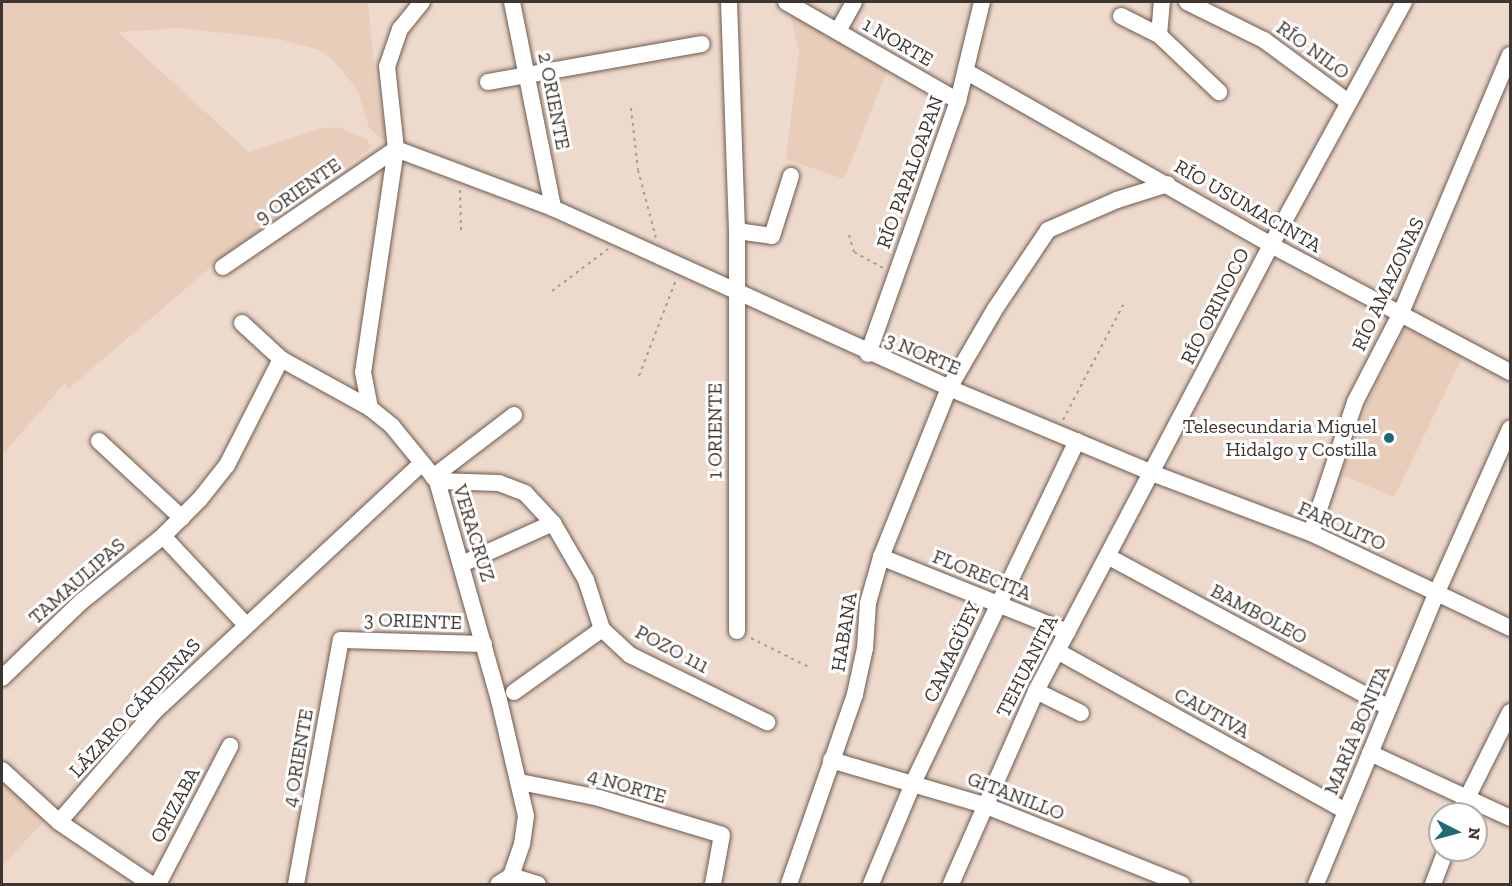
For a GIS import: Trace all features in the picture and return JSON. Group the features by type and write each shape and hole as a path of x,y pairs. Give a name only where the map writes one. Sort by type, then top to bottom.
{"street":[{"path":"369,408 363,372 383,250 396,148 387,66 400,29 422,2"},
{"name":"2 ORIENTE","path":"512,2 529,76 553,208"},
{"name":"1 ORIENTE","path":"729,2 737,231 735,292 737,632"},
{"name":"1 NORTE","path":"786,2 958,101"},
{"path":"838,31 854,2"},
{"name":"RÍO PAPALOAPAN","path":"868,354 958,101 982,2"},
{"path":"1159,35 1162,2"},
{"name":"RÍO NILO","path":"1187,2 1264,40 1348,102"},
{"name":"RÍO ORINOCO","path":"1152,473 1271,245 1404,2"},
{"path":"1121,16 1159,35 1219,92"},
{"path":"488,82 702,44"},
{"name":"RÍO AMAZONAS","path":"1311,533 1355,402 1400,315 1510,55"},
{"name":"RÍO USUMACINTA","path":"966,72 1168,184 1271,245 1510,372"},
{"name":"3 NORTE","path":"396,148 553,208 680,269 868,354 1152,473"},
{"name":"9 ORIENTE","path":"223,267 396,148"},
{"path":"737,231 772,236 791,176"},
{"name":"HABANA","path":"789,885 855,694 865,648 868,603 881,557 949,388 995,309 1048,230 1117,200 1168,184"},
{"path":"242,323 281,359 369,408"},
{"name":"TAMAULIPAS","path":"2,678 81,602 182,518 227,465 281,359"},
{"name":"VERACRUZ","path":"369,408 392,426 435,479 462,564 520,782 526,816 522,844 504,880"},
{"path":"435,479 514,415"},
{"name":"MARÍA BONITA","path":"1316,885 1437,592 1510,429"},
{"path":"99,441 182,518"},
{"name":"CAMAGÜEY","path":"871,885 914,781 1077,441"},
{"name":"LÁZARO CÁRDENAS","path":"59,822 154,712 244,624 421,464"},
{"name":"FAROLITO","path":"1152,473 1311,533 1510,628"},
{"name":"TEHUANITA","path":"951,885 984,805 1036,691 1110,556 1152,473"},
{"name":"POZO 111","path":"435,479 510,486 525,493 553,523 586,580 602,629 630,655 767,722"},
{"path":"462,564 553,523"},
{"path":"163,536 244,624"},
{"name":"BAMBOLEO","path":"1110,556 1389,708"},
{"name":"FLORECITA","path":"881,557 1068,632"},
{"path":"514,692 602,629"},
{"name":"3 ORIENTE","path":"341,640 484,644"},
{"name":"4 ORIENTE","path":"296,885 341,640"},
{"name":"CAUTIVA","path":"1057,651 1346,811"},
{"path":"1036,691 1081,713"},
{"path":"1463,802 1510,712"},
{"name":"ORIZABA","path":"158,885 230,746"},
{"path":"1370,753 1510,818"},
{"name":"GITANILLO","path":"831,760 914,781 984,805 1182,885"},
{"path":"2,770 59,822 151,885"},
{"name":"4 NORTE","path":"520,782 599,798 722,835 713,885"},
{"path":"1433,885 1442,862"},
{"path":"504,880 538,885"}],"path":[{"path":"631,108 638,170 660,259"},
{"path":"459,172 461,231"},
{"path":"849,235 854,252 895,275"},
{"path":"552,291 620,240"},
{"path":"639,376 680,269"},
{"path":"1057,432 1122,305"},
{"path":"737,632 809,667"}],"shaded area":[{"path":"2,2 368,2 376,86 387,139 382,140 369,127 357,89 331,58 319,50 279,39 179,28 118,32 249,152 318,129 338,127 366,139 372,147 223,257 68,389 65,383 2,455"},
{"path":"790,13 889,66 844,179 786,159 799,51"},
{"name":"Telesecundaria Miguel Hidalgo y Costilla","path":"1405,328 1463,356 1394,497 1342,475 1368,402"},
{"path":"2,781 45,820 2,866"}],"place":[{"name":"Telesecundaria Miguel Hidalgo y Costilla","path":"1389,438"}]}
